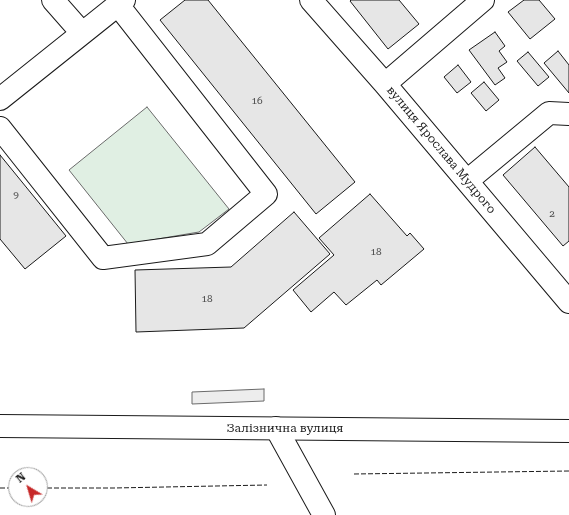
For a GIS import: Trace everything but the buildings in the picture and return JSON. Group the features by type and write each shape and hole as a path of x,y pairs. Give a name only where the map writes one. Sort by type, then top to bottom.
{"street":[{"path":"53,0 82,33"},
{"name":"вулиця Ярослава Мудрого","path":"311,0 385,84 569,302"},
{"path":"385,84 483,0"},
{"path":"0,99 121,2 266,194 207,244 104,258 0,128"},
{"path":"468,182 549,113 569,114"},
{"name":"Залізнична вулиця","path":"0,426 569,431"},
{"path":"276,428 317,511"}],"green space":[{"path":"147,107 229,209 199,232 128,244 69,170"}],"shaded area":[{"path":"264,389 264,401 192,404 192,392"}],"fence":[{"path":"354,474 569,471"},
{"path":"48,488 267,485"},
{"path":"0,488 8,488"}]}
